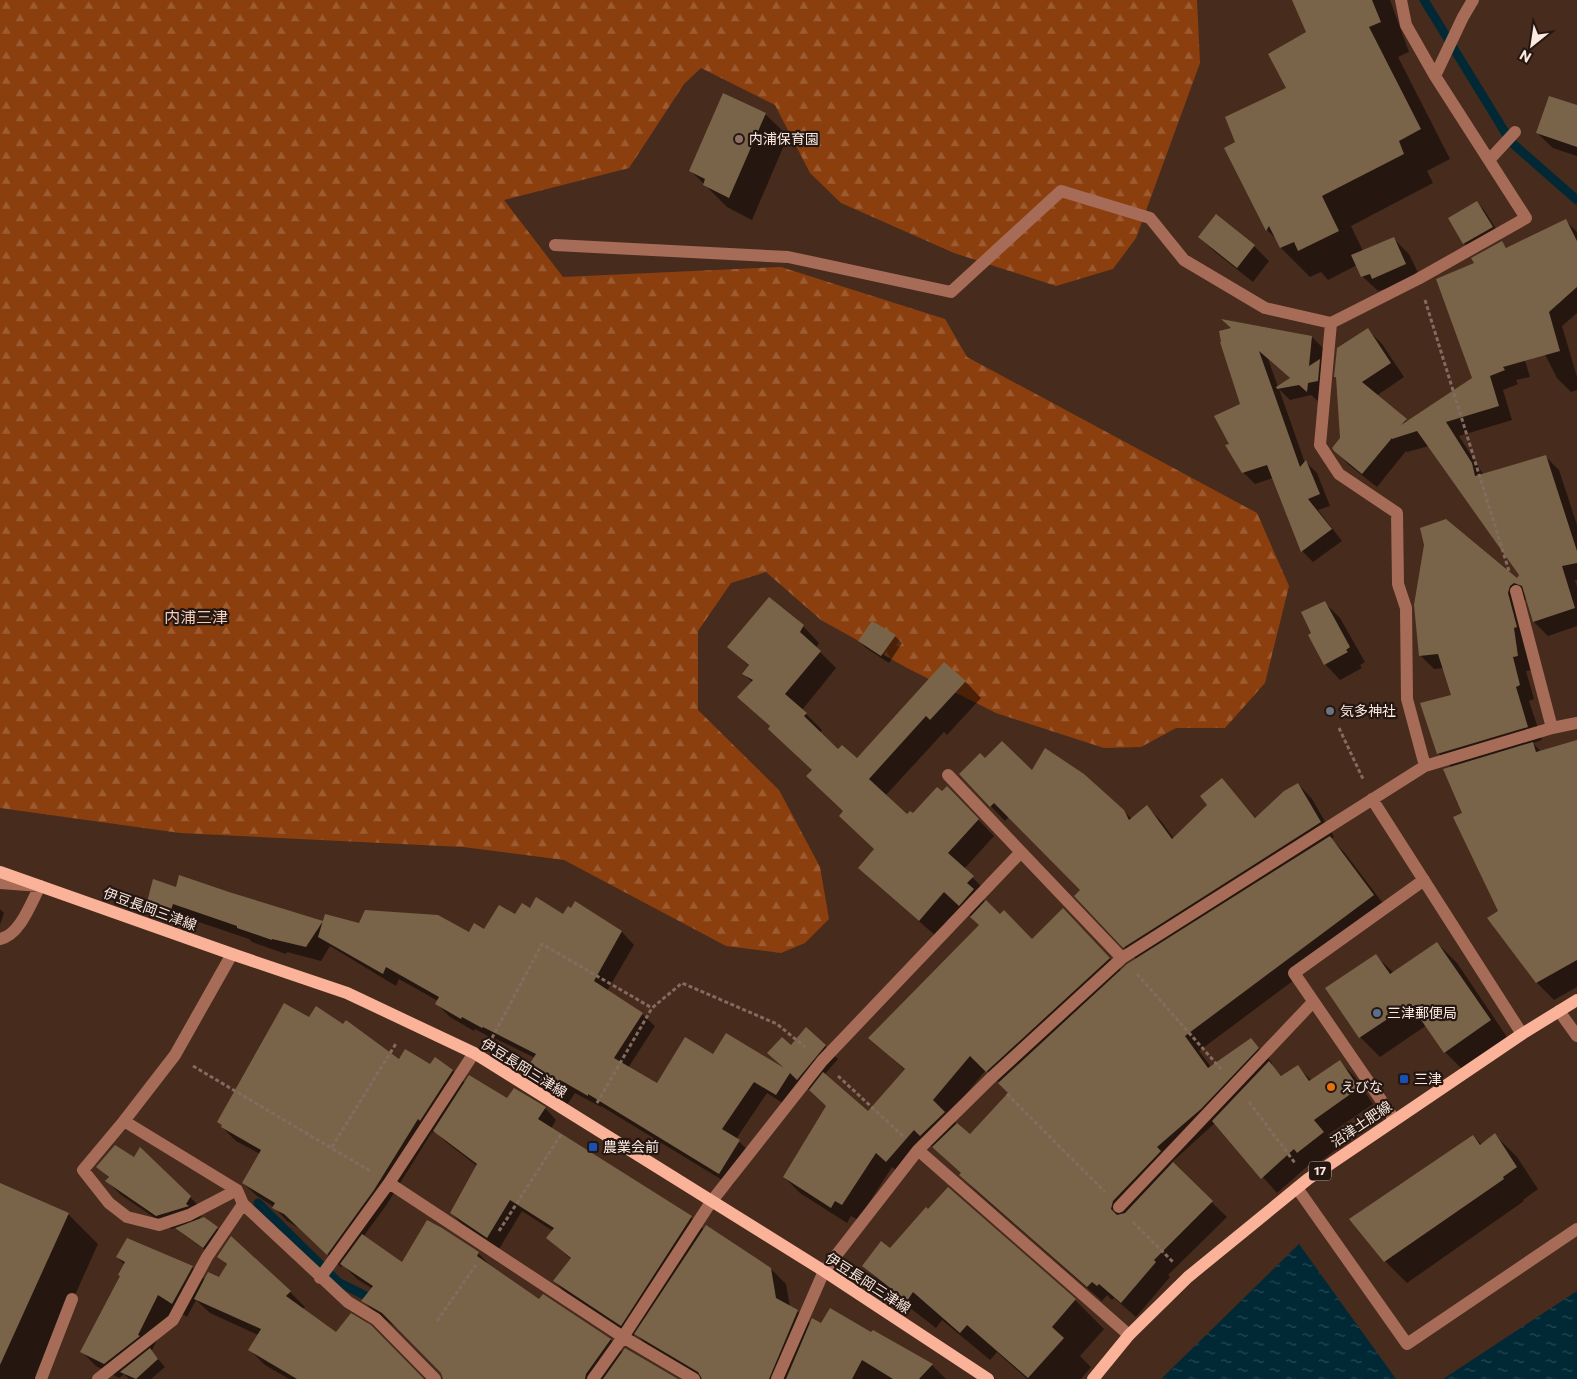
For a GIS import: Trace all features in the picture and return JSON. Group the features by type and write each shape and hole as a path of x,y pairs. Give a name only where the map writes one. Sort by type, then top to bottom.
{"main road":[{"name":"伊豆長岡三津線","path":"0,872 347,993 477,1056 824,1271 988,1379"},
{"name":"沼津土肥線","path":"1093,1379 1129,1335 1188,1277 1296,1188 1394,1119 1577,1000"}],"street":[{"path":"555,245 788,257 951,292 1061,191 1150,218 1184,260 1265,308 1331,323 1418,279 1526,218 1492,156 1438,70 1406,25 1401,0"},
{"path":"1438,70 1460,22 1473,0"},
{"path":"1492,156 1516,132"},
{"path":"1331,323 1320,445 1339,474 1397,513 1398,584 1406,608 1407,699 1425,766"},
{"path":"1516,591 1552,728"},
{"path":"777,1379 824,1271 918,1150 991,1078 1122,958 1425,766 1552,728 1577,723"},
{"path":"948,775 1122,958"},
{"path":"1372,799 1522,1034"},
{"path":"593,1379 711,1202 822,1061 1021,852"},
{"path":"1394,1119 1294,973 1424,880"},
{"path":"0,884 40,886 22,922 6,938 0,939"},
{"path":"232,954 176,1055 83,1170 109,1204 127,1217 159,1225 189,1215 237,1190"},
{"path":"1119,1207 1314,1002"},
{"path":"1559,1011 1577,1036"},
{"path":"320,1278 477,1056"},
{"path":"124,1121 237,1190 243,1204 320,1278 348,1302 376,1318 435,1379"},
{"path":"918,1150 1129,1335"},
{"path":"389,1183 623,1336 694,1379"},
{"path":"1296,1188 1407,1344 1577,1230"},
{"path":"98,1379 172,1320 207,1257 243,1204"},
{"path":"41,1379 72,1299"}],"path":[{"path":"1418,279 1516,591"},
{"path":"1338,728 1372,799"},
{"path":"477,1056 542,944 652,1008"},
{"path":"1122,958 1235,1084 1308,1179"},
{"path":"585,1123 652,1008 682,983 777,1024 822,1061 918,1150"},
{"path":"332,1147 409,1023"},
{"path":"176,1055 389,1183"},
{"path":"991,1078 1188,1277"},
{"path":"437,1321 488,1248 574,1116"}],"green space":[{"path":"0,0 1197,0 1200,63 1136,238 1113,269 1056,286 954,253 841,203 810,173 775,105 701,68 684,84 629,168 504,200 563,277 781,267 945,319 967,357 1257,513 1289,586 1265,683 1225,728 1176,728 1141,747 1104,748 996,713 909,669 821,620 766,572 731,583 698,631 698,710 779,790 820,867 829,919 805,943 781,953 726,946 564,860 463,847 180,833 0,808"}],"water":[{"path":"1299,1244 1396,1379 1161,1379"},
{"path":"1577,1291 1577,1379 1443,1379"}],"building":[{"path":"1292,0 1372,0 1381,22 1369,27 1421,129 1399,141 1404,154 1322,196 1339,231 1298,251 1294,242 1280,248 1269,226 1266,231 1224,148 1235,142 1225,117 1286,88 1268,54 1306,32"},
{"path":"723,93 766,113 729,198 703,185 705,179 689,171"},
{"path":"1549,96 1577,105 1577,147 1536,133"},
{"path":"1477,201 1493,227 1463,244 1448,218"},
{"path":"1216,214 1255,245 1237,268 1198,237"},
{"path":"1566,219 1577,241 1577,287 1549,312 1560,351 1503,367 1505,370 1490,376 1499,406 1446,422 1472,463 1475,476 1546,455 1577,551 1577,563 1562,566 1575,608 1533,622 1522,586 1514,583 1510,586 1508,593 1517,627 1514,628 1518,656 1513,657 1520,685 1516,687 1528,727 1437,754 1420,703 1451,695 1438,654 1419,656 1414,605 1424,545 1420,528 1446,519 1517,578 1519,575 1417,431 1392,438 1362,474 1334,451 1332,448 1340,438 1336,377 1334,377 1337,348 1368,328 1391,363 1362,382 1407,419 1401,425 1472,378 1436,279 1474,263 1471,258 1502,241 1506,248"},
{"path":"1394,237 1406,264 1372,279 1370,274 1361,277 1351,255"},
{"path":"1221,319 1312,336 1309,366 1320,359 1318,381 1308,383 1307,392 1299,385 1277,389 1276,387 1290,378 1259,351 1300,467 1306,460 1320,494 1308,499 1332,529 1301,552 1267,465 1242,473 1225,445 1229,444 1214,416 1240,404 1220,342 1219,331 1231,328"},
{"path":"769,597 804,625 800,632 821,651 785,694 807,713 804,716 838,749 842,745 857,758 944,662 966,681 930,720 926,716 869,779 907,814 910,811 913,813 937,787 942,791 947,786 979,819 948,853 974,876 967,883 974,889 959,906 944,892 919,921 858,868 874,849 839,816 843,811 806,776 812,770 768,729 770,726 737,697 753,680 742,674 749,665 727,647"},
{"path":"1325,601 1350,647 1346,650 1348,652 1324,665 1308,635 1311,633 1301,612"},
{"path":"872,621 896,635 881,656 858,641"},
{"path":"1577,740 1577,960 1536,983 1487,918 1498,911 1453,817 1462,813 1443,769 1533,742 1536,752"},
{"path":"1002,741 1032,770 1045,748 1084,774 1124,810 1129,820 1147,805 1172,839 1207,805 1200,796 1222,778 1255,818 1284,791 1298,783 1321,822 1123,948 1074,896 1080,890 994,803 990,807 959,774 980,753 985,758"},
{"path":"1330,836 1374,895 1185,1036 1208,1068 1251,1038 1259,1048 1201,1109 1157,1147 1161,1151 1113,1201 1111,1209 1117,1215 1125,1213 1173,1162 1213,1201 1154,1260 1156,1262 1121,1303 1099,1284 1097,1286 1092,1282 1087,1287 959,1175 961,1173 932,1147 957,1123 970,1134 1008,1093 998,1083 1127,964"},
{"path":"179,875 323,921 306,947 272,940 173,904 171,910 147,902 153,879 176,887"},
{"path":"536,897 563,914 568,906 571,908 575,901 622,931 594,981 643,1013 614,1058 657,1083 685,1037 713,1054 726,1033 784,1068 767,1053 782,1037 791,1045 806,1027 826,1045 797,1080 790,1073 776,1095 754,1082 722,1129 740,1140 719,1174 588,1094 588,1096 562,1081 554,1093 523,1074 536,1054 462,1017 461,1019 435,1004 439,997 386,967 383,974 318,937 325,914 359,923 365,910 438,915 469,932 474,923 484,929 499,905 515,914 522,903 530,908"},
{"path":"986,900 1000,914 1004,910 1032,939 1063,908 1110,958 986,1072 970,1056 933,1100 945,1112 920,1136 914,1130 886,1162 876,1153 842,1205 835,1201 831,1208 783,1177 826,1106 809,1090 823,1072 868,1111 905,1069 868,1038 979,925 970,917"},
{"path":"1437,942 1491,1020 1444,1053 1410,1004 1359,1038 1325,988 1376,954 1390,974"},
{"path":"284,1003 309,1017 316,1006 343,1024 346,1020 399,1059 405,1049 430,1064 435,1057 453,1070 420,1121 418,1119 374,1190 327,1255 284,1214 272,1208 275,1203 242,1183 261,1150 221,1127 222,1125 217,1122"},
{"path":"1340,1060 1359,1088 1314,1120 1324,1132 1297,1153 1294,1149 1261,1179 1212,1121 1269,1061 1281,1076 1298,1065 1309,1081"},
{"path":"469,1075 507,1098 514,1088 546,1107 538,1119 692,1216 621,1326 553,1281 571,1258 546,1238 554,1228 510,1200 487,1238 450,1213 477,1164 433,1131"},
{"path":"1495,1133 1517,1167 1503,1177 1504,1179 1384,1262 1349,1219 1473,1135 1480,1145"},
{"path":"115,1145 134,1157 140,1147 191,1196 186,1204 189,1206 156,1216 105,1181 109,1177 96,1167"},
{"path":"0,1183 69,1213 0,1365"},
{"path":"948,1187 1076,1299 1052,1327 1064,1338 1028,1378 967,1325 960,1333 913,1292 907,1301 862,1266 881,1241 890,1248 926,1207 928,1209"},
{"path":"204,1217 218,1227 203,1248 175,1228"},
{"path":"427,1220 479,1252 477,1256 539,1299 543,1294 611,1339 586,1374 585,1379 443,1379 441,1373 382,1313 361,1301 373,1286 340,1264 362,1234 402,1262"},
{"path":"706,1225 771,1268 776,1298 798,1310 769,1379 702,1379 698,1372 634,1334"},
{"path":"231,1236 291,1291 286,1296 336,1332 351,1313 371,1325 424,1379 297,1379 248,1350 261,1329 194,1299 208,1272 219,1277 227,1264 217,1257"},
{"path":"127,1238 193,1266 172,1304 158,1295 138,1335 140,1336 104,1364 80,1352 120,1276 118,1275 125,1262 116,1257"},
{"path":"830,1308 871,1332 873,1330 933,1364 919,1379 893,1379 862,1360 852,1379 786,1379 812,1318 821,1323"},
{"path":"150,1348 158,1359 136,1379 120,1372"},
{"path":"625,1348 678,1379 603,1379"}],"waterway":[{"path":"1424,0 1511,142 1577,200"},
{"path":"258,1203 338,1282 376,1301"}],"place":[{"name":"内浦保育園","path":"739,139"},
{"name":"気多神社","path":"1330,711"},
{"name":"三津郵便局","path":"1377,1013"},
{"name":"三津","path":"1404,1079"},
{"name":"えびな","path":"1331,1087"},
{"name":"農業会前","path":"593,1147"}],"district":[{"name":"内浦三津","path":"196,617"}]}
